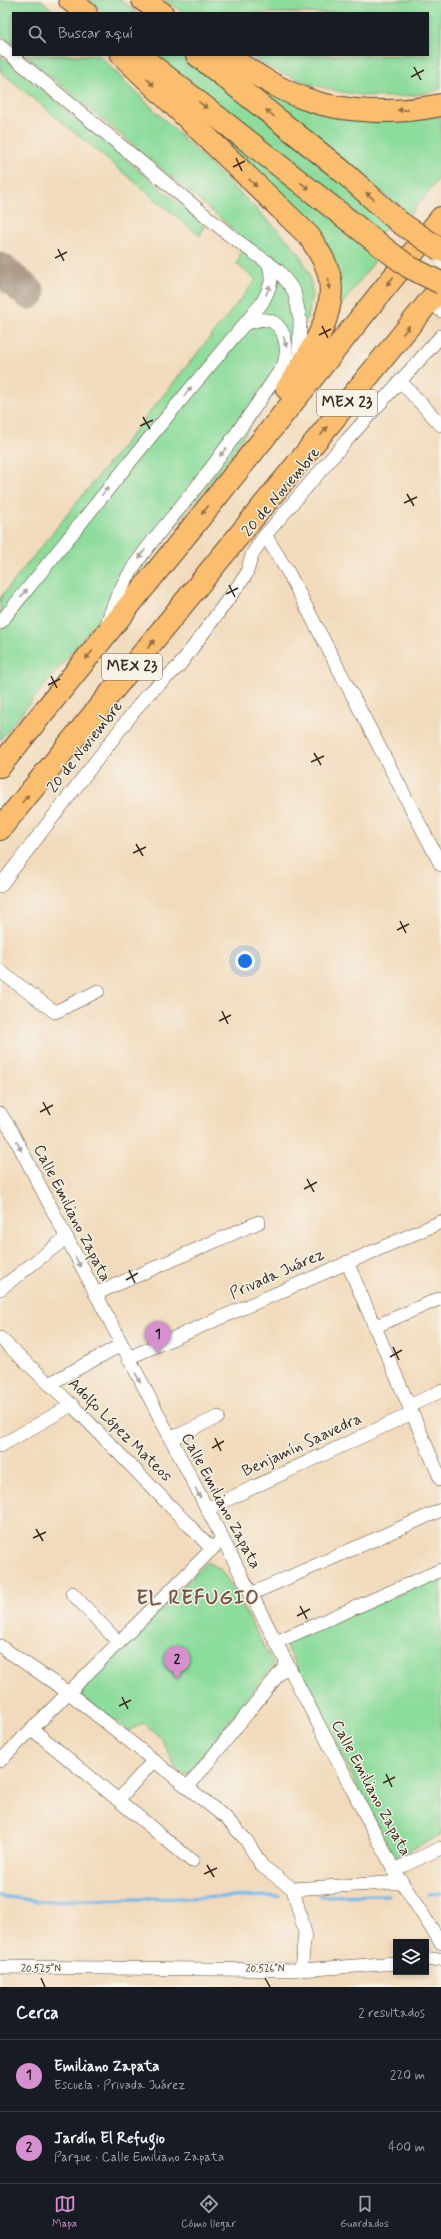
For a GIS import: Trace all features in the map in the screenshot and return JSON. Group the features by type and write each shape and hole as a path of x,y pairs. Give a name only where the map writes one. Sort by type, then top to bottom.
{"highway":[{"path":"66,0 78,12"},
{"path":"70,0 85,12"},
{"path":"128,0 143,12"},
{"path":"143,0 161,12"},
{"path":"123,56 308,236 320,252 328,272 330,292 327,316 318,338 299,371 230,480"},
{"path":"141,56 409,267 438,295"},
{"path":"198,56 341,170 399,222 441,250"},
{"path":"227,56 254,74 303,98 339,107 379,110 418,110 441,105"},
{"name":"MEX 23","path":"0,766 441,218"},
{"name":"MEX 23","path":"0,829 438,295"}],"street":[{"path":"0,46 12,56"},
{"path":"12,56 228,234 279,271 294,291 300,319 299,371"},
{"path":"0,623 151,436 262,303 270,288 272,276 268,262"},
{"path":"104,637 112,605 124,582 144,551 236,435 284,366 286,346 281,330 273,322 261,319 245,324"},
{"name":"20 de Noviembre","path":"0,886 145,697 179,666 246,575 252,555 265,535 347,440 441,336"},
{"path":"401,382 441,425"},
{"path":"265,535 288,572 441,865"},
{"path":"0,971 55,1012 98,991"},
{"name":"Calle Emiliano Zapata","path":"0,1113 11,1130 394,1870 441,1943"},
{"path":"95,1294 259,1222"},
{"name":"Privada Juárez","path":"128,1358 441,1222"},
{"path":"0,1289 66,1238"},
{"path":"346,1262 441,1480"},
{"path":"374,1327 441,1298"},
{"name":"Adolfo López Mateos","path":"0,1338 72,1405 212,1549"},
{"path":"49,1384 121,1345"},
{"name":"Benjamín Saavedra","path":"207,1509 410,1409 441,1391"},
{"path":"0,1446 72,1405"},
{"path":"170,1439 218,1417"},
{"path":"251,1594 441,1510"},
{"path":"0,1762 222,1539"},
{"path":"276,1642 441,1570"},
{"path":"72,1593 119,1643"},
{"path":"0,1646 69,1693 226,1818 246,1840 262,1866 293,1889 305,1933 302,1970"},
{"path":"188,1787 287,1664"},
{"path":"32,1730 192,1861"},
{"path":"118,1799 154,1760"},
{"path":"394,1870 441,1848"},
{"path":"293,1889 402,1882"},
{"path":"429,1960 441,1959"},
{"path":"0,1967 302,1970 393,1963"}],"green space":[{"path":"0,0 42,0 54,12 12,12 12,44 0,34"},
{"path":"88,0 121,0 136,12 104,12"},
{"path":"165,0 441,0 441,89 418,95 393,97 367,96 342,92 316,86 292,77 269,67 250,56 429,56 429,12 183,12"},
{"path":"0,55 201,222 204,226 200,236 0,71"},
{"path":"26,56 99,56 289,241 300,255 309,273 312,293 309,313 274,392 218,473 0,740 0,598 256,280 237,264 240,254 240,245 237,236 231,227"},
{"path":"135,56 380,254 334,315 335,273"},
{"path":"158,56 190,56 392,220 381,234"},
{"path":"215,57 299,105 422,119 441,116 441,175 410,215"},
{"path":"207,1562 220,1569 231,1585 274,1665 187,1775 177,1770 161,1738 144,1723 129,1731 78,1693"},
{"path":"441,1576 441,1835 394,1858 285,1643"}],"waterway":[{"path":"428,1894 441,1893"},
{"path":"320,1896 389,1895"},
{"path":"0,1896 39,1901 279,1896"}],"taxiway":[{"path":"0,269 29,293"}],"place":[{"name":"Emiliano Zapata","path":"158,1354"},
{"name":"Jardín El Refugio","path":"177,1679"}],"district":[{"name":"EL REFUGIO","path":"198,1598"}]}
